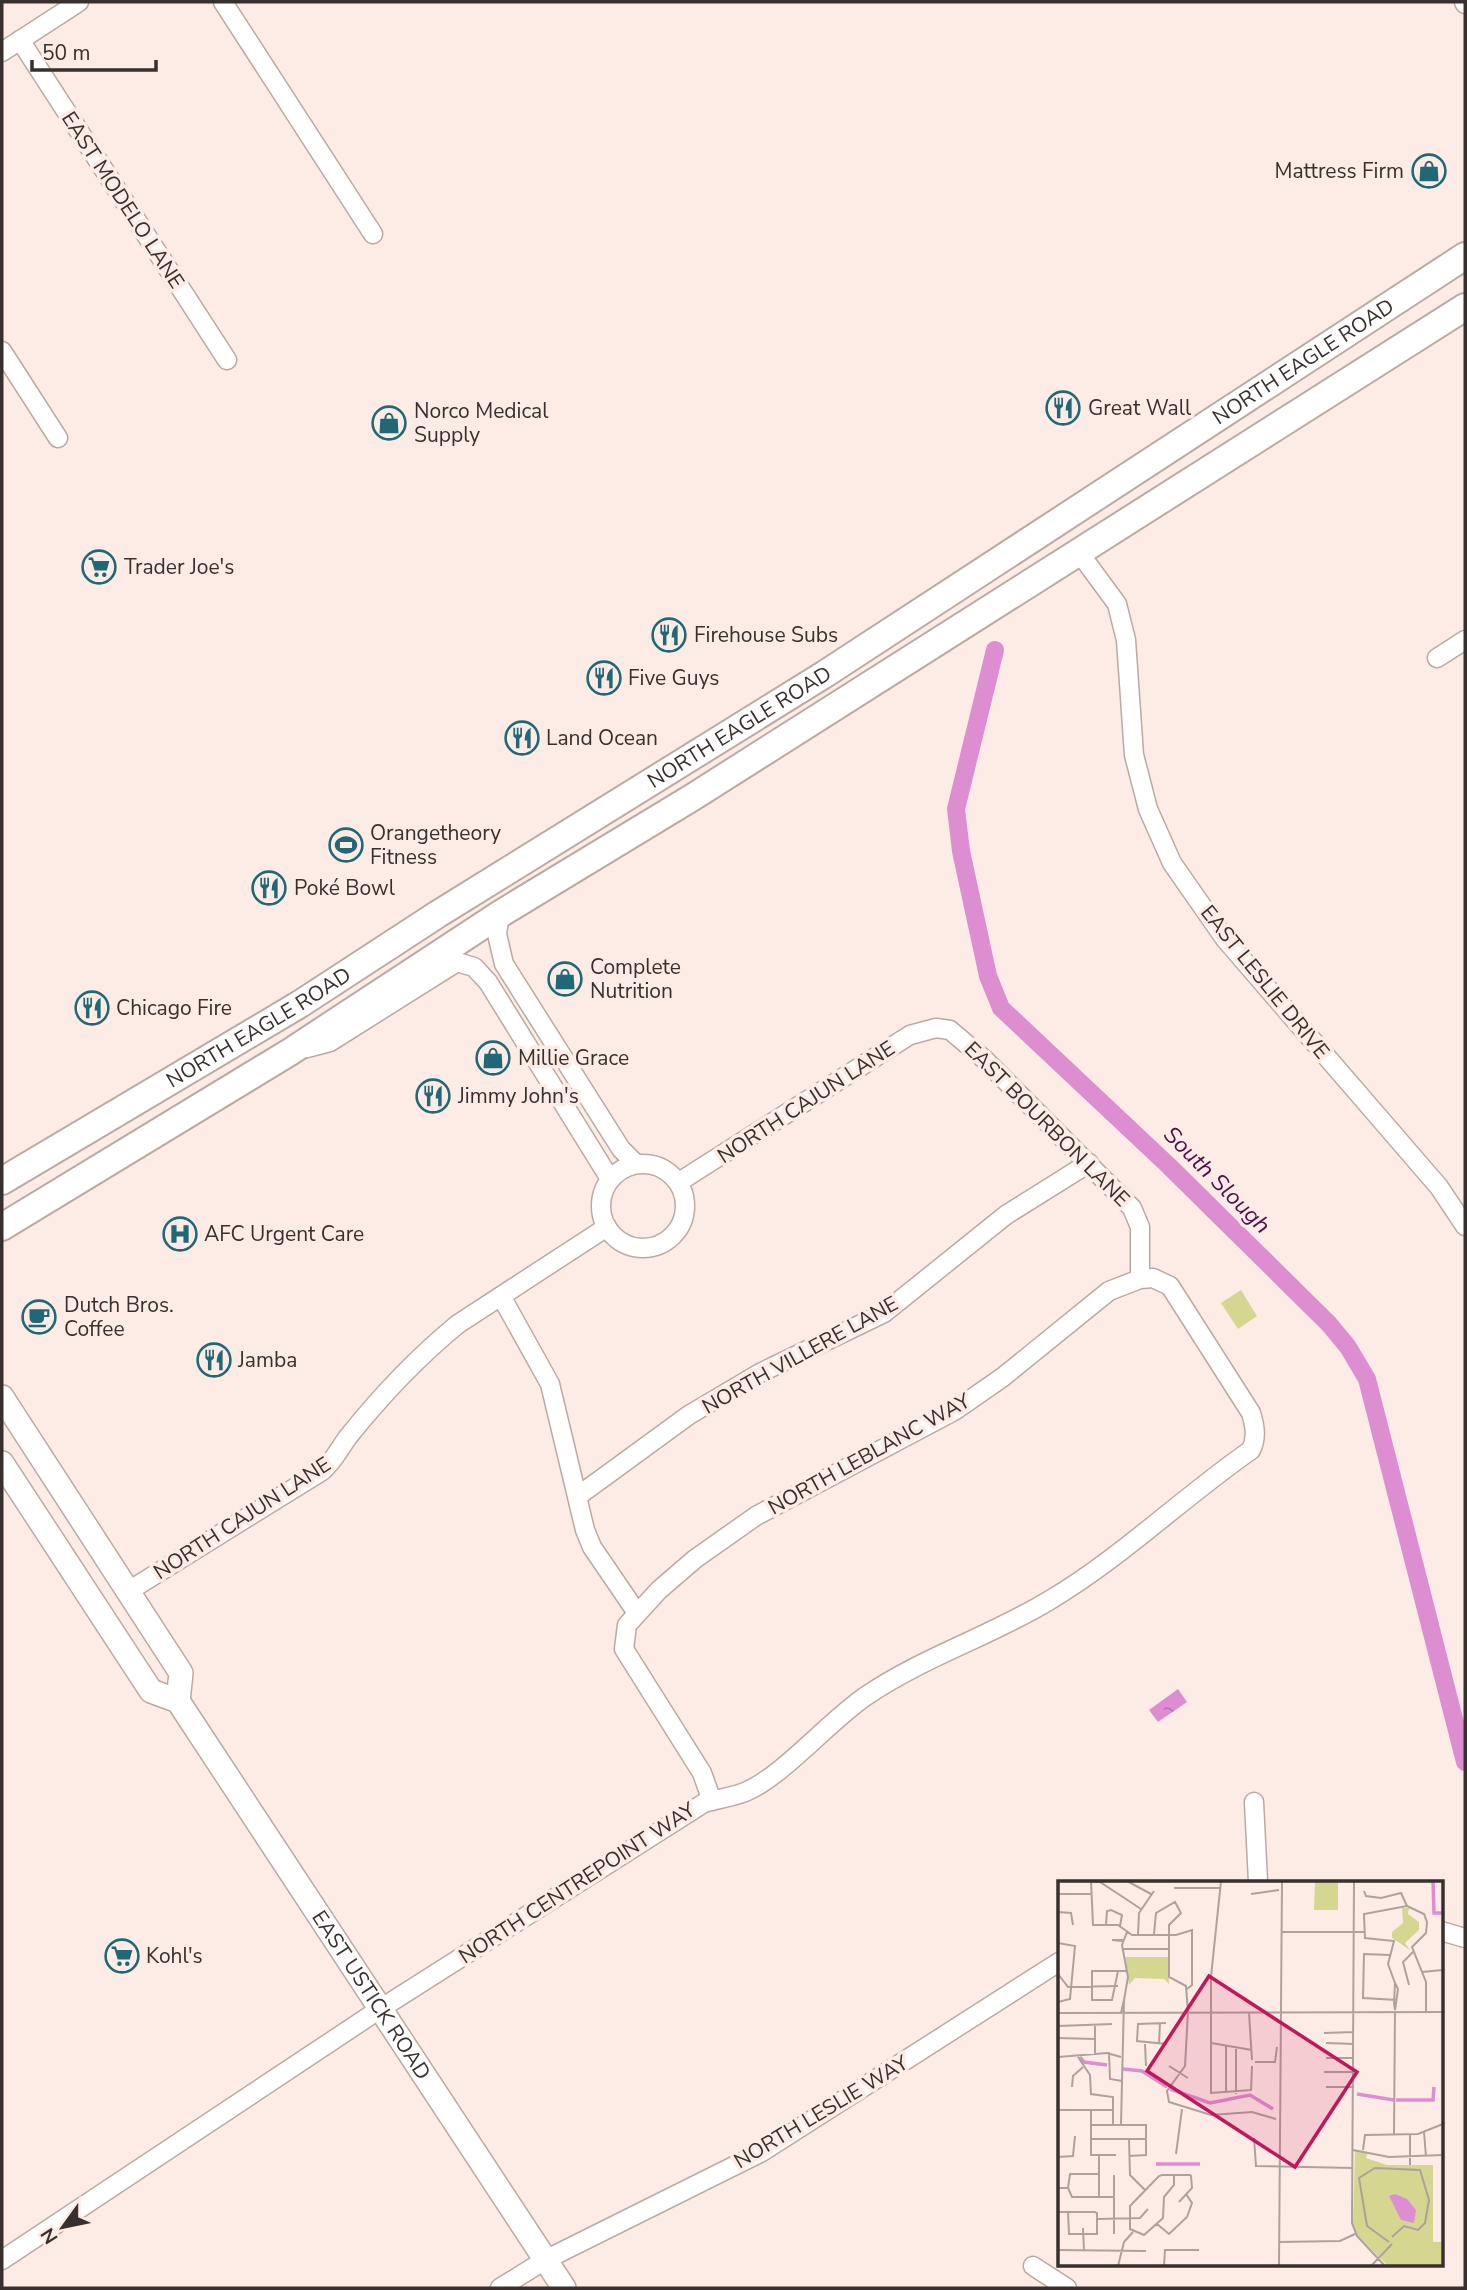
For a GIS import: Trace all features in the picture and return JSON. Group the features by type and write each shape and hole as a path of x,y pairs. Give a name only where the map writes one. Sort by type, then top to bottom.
{"highway":[{"name":"NORTH EAGLE ROAD","path":"2,1181 300,1003 825,674 1465,256"},
{"name":"NORTH EAGLE ROAD","path":"2,1227 290,1052 500,914 634,833 1465,307"},
{"path":"634,833 643,806 818,696 825,674"},
{"path":"500,914 501,900 598,837 596,818"}],"main road":[{"path":"2,1397 181,1674 178,1701 151,1692 2,1463"},
{"name":"EAST USTICK ROAD","path":"178,1701 564,2288"}],"street":[{"path":"2,52 79,2"},
{"path":"223,2 373,234"},
{"name":"EAST MODELO LANE","path":"20,40 227,360"},
{"path":"2,351 58,438"},
{"name":"EAST LESLIE DRIVE","path":"1078,551 1117,604 1126,640 1134,755 1148,809 1172,863 1225,939 1439,1187 1465,1226"},
{"path":"1437,658 1465,640"},
{"path":"500,914 497,934 504,964 621,1149 635,1163 658,1166 678,1182 686,1202 683,1220 664,1243 636,1248 623,1243 607,1227 602,1217 602,1196 610,1179 635,1163"},
{"path":"290,1052 330,1042 457,962 474,967 497,996 610,1179"},
{"name":"EAST BOURBON LANE","path":"936,1028 950,1030 984,1059 1132,1208 1142,1245 1140,1279"},
{"name":"NORTH CAJUN LANE","path":"678,1182 910,1035 936,1028"},
{"name":"NORTH VILLERE LANE","path":"578,1496 689,1415 760,1373 884,1313 1006,1215 1089,1163"},
{"name":"NORTH CAJUN LANE","path":"127,1592 322,1471 335,1460 347,1438 436,1342 607,1227"},
{"name":"NORTH CENTREPOINT WAY","path":"2,2260 380,2009 712,1801 746,1791 776,1772 820,1732 867,1696 1050,1600 1121,1553 1156,1521 1251,1450 1254,1443 1251,1413 1170,1286 1153,1278 1140,1279"},
{"name":"NORTH LEBLANC WAY","path":"637,1612 695,1559 756,1516 954,1411 1003,1377 1109,1291 1140,1279"},
{"path":"501,1296 550,1384 592,1547 637,1612 627,1625 624,1649 702,1773 712,1801"},
{"path":"1254,1802 1258,1881"},
{"path":"1442,1931 1465,1938"},
{"name":"NORTH LESLIE WAY","path":"500,2288 545,2260 762,2152 1058,1963"},
{"path":"1033,2266 1067,2288"}],"green space":[{"path":"1241,1290 1257,1316 1238,1329 1221,1303"}],"water":[{"path":"1178,1689 1187,1702 1158,1722 1149,1710"}],"waterway":[{"name":"South Slough","path":"995,650 956,809 961,851 988,976 1001,1008 1169,1166 1329,1324 1348,1347 1367,1379 1465,1762"}],"place":[{"name":"Mattress Firm","path":"1429,171"},
{"name":"Great Wall","path":"1063,408"},
{"name":"Norco Medical Supply","path":"389,423"},
{"name":"Trader Joe's","path":"99,567"},
{"name":"Firehouse Subs","path":"669,635"},
{"name":"Five Guys","path":"604,678"},
{"name":"Land Ocean","path":"522,738"},
{"name":"Orangetheory Fitness","path":"346,845"},
{"name":"Poké Bowl","path":"269,888"},
{"name":"Complete Nutrition","path":"565,979"},
{"name":"Chicago Fire","path":"92,1008"},
{"name":"Millie Grace","path":"493,1058"},
{"name":"Jimmy John's","path":"433,1096"},
{"name":"AFC Urgent Care","path":"180,1234"},
{"name":"Dutch Bros. Coffee","path":"39,1317"},
{"name":"Jamba","path":"214,1360"},
{"name":"Kohl's","path":"122,1956"}]}
